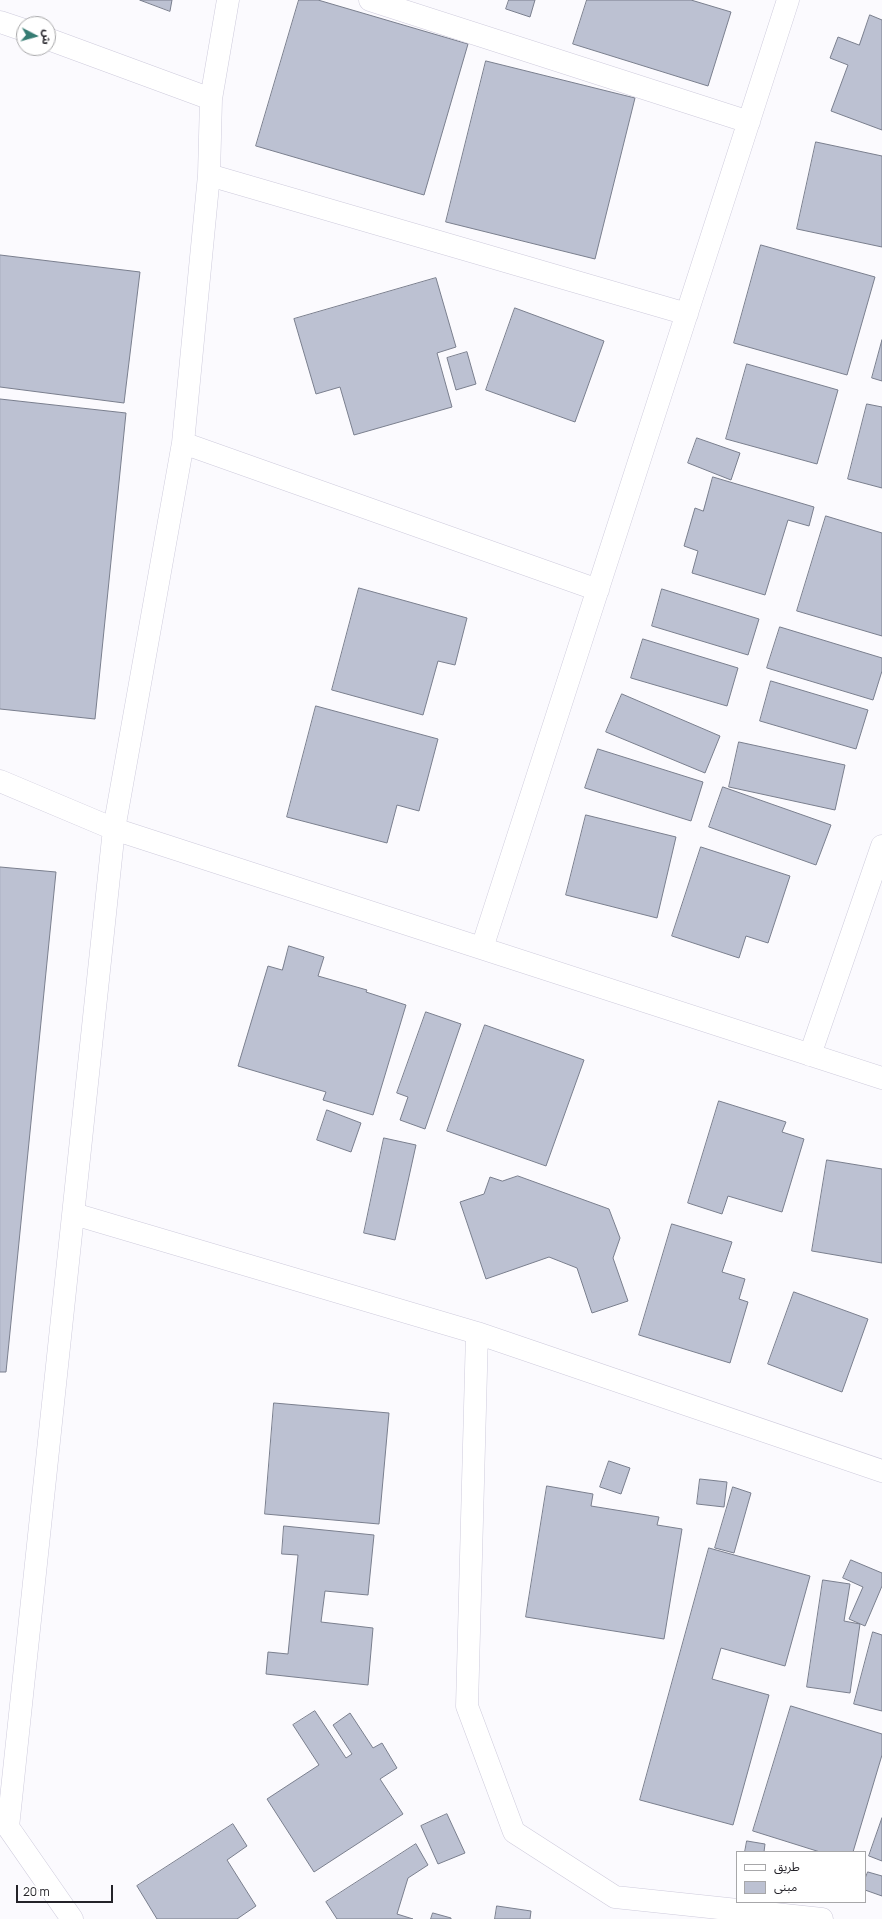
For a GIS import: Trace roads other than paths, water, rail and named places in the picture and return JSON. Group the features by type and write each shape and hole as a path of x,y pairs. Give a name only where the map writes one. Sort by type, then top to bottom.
{"street":[{"path":"72,1919 8,1827 114,829 182,443 209,175 211,99 228,0"},
{"path":"370,0 749,122"},
{"path":"482,948 788,0"},
{"path":"0,22 16,27"},
{"path":"56,42 211,99"},
{"path":"209,175 687,314"},
{"path":"182,443 598,590"},
{"path":"0,781 114,829 882,1078"},
{"path":"810,1055 882,846"},
{"path":"74,1214 478,1333 882,1471"},
{"path":"478,1333 467,1706 514,1832 615,1898 822,1919"}]}
